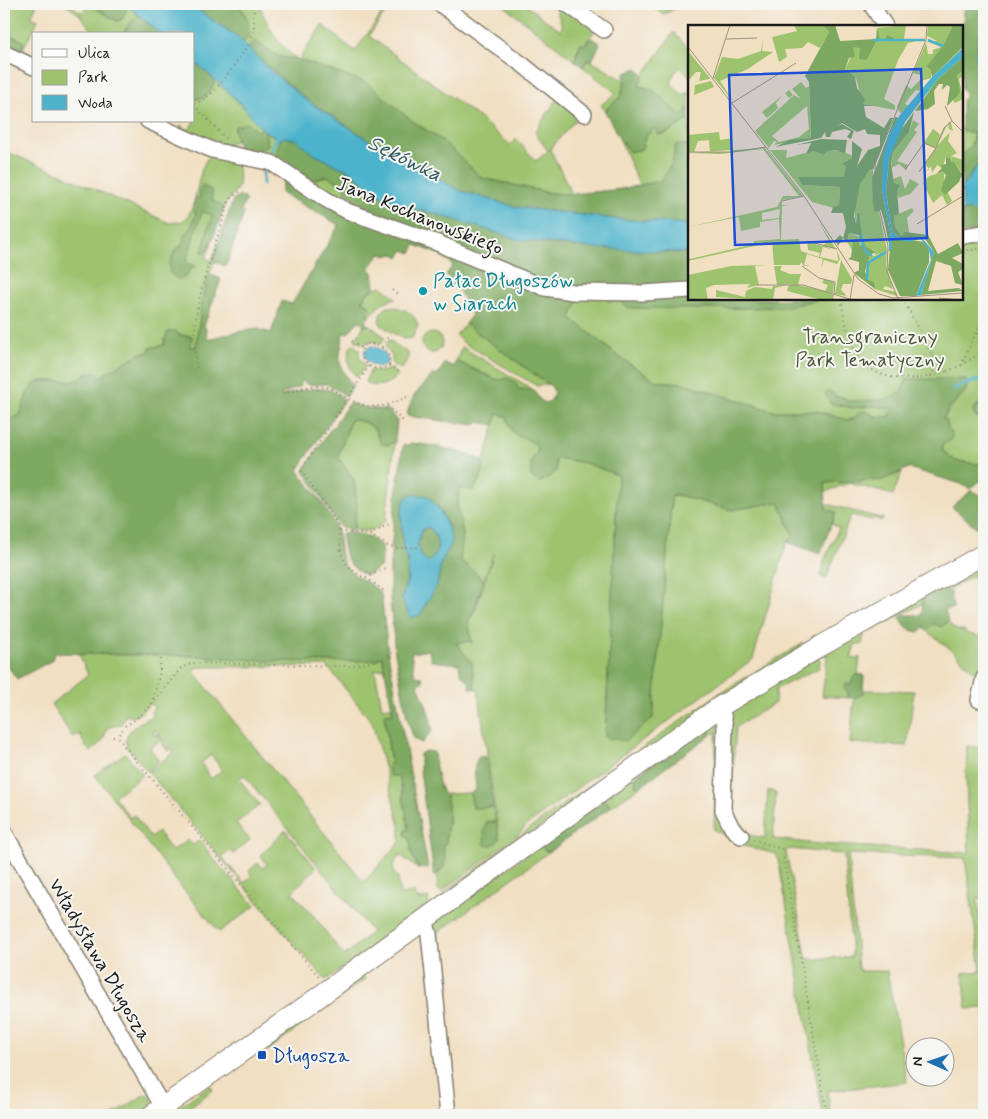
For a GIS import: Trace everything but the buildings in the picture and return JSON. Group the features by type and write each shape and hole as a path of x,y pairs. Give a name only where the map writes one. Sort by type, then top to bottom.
{"main road":[{"path":"158,1111 721,706 821,646 984,554"}],"street":[{"path":"440,4 523,65 584,114"},
{"path":"567,4 604,30"},
{"path":"871,4 884,25"},
{"path":"4,53 32,66"},
{"name":"Jana Kochanowskiego","path":"150,122 212,150 272,163 327,200 348,211 435,242 545,288 573,292 643,293 688,290"},
{"path":"963,236 984,233"},
{"path":"979,700 984,678"},
{"path":"721,706 725,725 723,810 732,828 741,836"},
{"name":"Władysława Długosza","path":"4,832 158,1111"},
{"path":"425,919 429,934 448,1115"}],"path":[{"path":"195,104 200,103 216,89 250,42 254,35 253,4"},
{"path":"195,105 226,138 234,149 236,156"},
{"path":"197,368 194,354 194,335 202,288 228,203 234,195 244,190"},
{"path":"963,252 984,248"},
{"path":"392,290 397,294"},
{"path":"841,300 854,348 866,365 879,373 895,378 914,379 929,376 948,371 984,351"},
{"path":"904,300 936,362 948,371"},
{"path":"960,365 984,314"},
{"path":"977,330 978,336 984,344"},
{"path":"382,347 390,334"},
{"path":"352,341 362,348"},
{"path":"367,344 382,347 388,353 389,366 384,369 377,369 369,366 361,354 362,348 367,344"},
{"path":"929,376 934,371 936,362"},
{"path":"369,366 301,470 339,530 342,556 347,566 385,592"},
{"path":"389,366 400,372"},
{"path":"283,394 310,387 324,386 361,405 387,406 408,398"},
{"path":"387,406 402,421"},
{"path":"370,535 389,524"},
{"path":"339,530 370,535 388,546 398,548 421,547"},
{"path":"366,578 387,567"},
{"path":"113,737 118,736 125,726 150,706 182,668 193,663 350,666 372,662 392,653"},
{"path":"150,706 161,659"},
{"path":"118,736 124,746 329,989"},
{"path":"741,836 782,849 826,1115"}],"green space":[{"path":"4,4 37,4 31,17 38,20 23,49 18,38 4,34"},
{"path":"64,4 70,4 83,12 89,4 117,21 122,19 128,6 138,15 124,32 93,32 79,14"},
{"path":"89,4 126,4 128,6 122,19 117,21"},
{"path":"189,4 238,4 248,20 249,35 243,43 238,37"},
{"path":"238,4 259,4 274,34 297,59 280,57 255,42 248,49 243,43 249,35 245,13"},
{"path":"389,4 391,4 369,36 478,117 510,145 516,139 536,161 548,151 535,132 559,96 585,109 550,149 572,194 550,193 482,178 444,142 411,120 299,60 322,25 355,51"},
{"path":"502,4 524,4 561,31 562,26 555,4 561,4 596,29 585,44 577,50 575,61"},
{"path":"649,4 685,4 664,14"},
{"path":"965,4 984,4 984,26 980,33 980,66 977,91 983,101 982,158 963,185 963,155 971,146 974,134 963,130 963,99 965,98 965,91 963,90 963,25"},
{"path":"138,15 159,32 124,32"},
{"path":"674,32 688,48 688,75 680,67 674,74 671,83 682,95 688,92 688,109 682,114 675,111 653,91 639,86 642,77"},
{"path":"4,34 10,34 23,41 23,49 32,56 32,64 4,48"},
{"path":"591,38 600,43 592,61 588,59 583,67 575,61 580,44 585,44"},
{"path":"255,41 280,57 297,59 367,83 411,120 444,142 482,178 550,193 572,194 622,189 661,181 672,163 676,144 688,145 688,224 616,219 516,207 461,191 378,146 308,101 248,49"},
{"path":"588,59 625,81 620,98 605,111 601,105 616,93 583,67"},
{"path":"195,62 215,79 208,94 195,99"},
{"path":"637,68 643,75 639,86 652,90 661,96 678,113 682,114 688,109 688,121 671,131 659,135 655,128 645,136 642,149 629,152 620,140 605,111 620,98 625,81 624,74"},
{"path":"215,79 261,128 257,133 244,124 235,126 236,141 231,142 229,145 230,149 228,150 179,129 181,125 189,130 195,122 195,99 206,96"},
{"path":"688,120 688,145 676,144 672,163 661,181 639,185 620,140 633,151 642,149 643,142 648,134 656,128 665,134"},
{"path":"248,123 257,132 264,128 268,145 253,150 238,146 234,131 235,126"},
{"path":"963,130 974,134 971,146 963,155"},
{"path":"265,131 280,140 277,150 288,165 312,180 327,176 344,185 359,207 377,218 239,151 238,146 243,149 268,145"},
{"path":"285,137 297,140 313,154 349,171 394,205 655,252 688,253 688,300 816,300 786,307 628,308 605,288 545,285 359,207 352,196 347,193 344,185 327,176 312,180 294,167 278,160 277,150 280,140"},
{"path":"4,151 61,174 169,223 182,221 189,214 203,168 206,160 211,155 236,160 239,186 226,203 206,258 214,262 203,294 196,347 190,348 192,336 178,335 164,339 164,345 150,348 149,352 139,354 101,376 85,374 76,381 41,381 34,384 27,394 21,415 9,420 8,427 4,430"},
{"path":"284,176 306,191 579,297 571,318 619,357 656,381 683,383 773,411 817,411 847,420 854,419 858,413 865,411 871,413 872,416 889,417 893,409 875,406 852,408 830,403 825,393 827,391 833,393 836,397 843,397 849,401 881,400 900,394 907,379 965,379 968,384 967,388 949,408 943,419 947,421 948,430 952,434 951,440 942,445 942,450 956,461 984,465 984,478 970,489 961,484 909,468 882,480 825,483 826,509 836,512 820,554 787,542 794,537 779,502 732,510 672,495 653,718 625,741 605,737 618,475 585,463 558,458 555,460 556,470 551,476 540,482 531,477 531,462 538,451 536,444 514,433 507,417 498,413 494,425 479,422 473,425 407,416 414,397 433,374 437,376 445,363 453,367 456,361 494,379 501,380 507,378 516,383 518,389 534,390 544,403 550,401 554,392 552,387 465,324 472,315 459,290 447,281 450,278 446,275 453,265 439,254 415,245 411,253 404,250 399,257 394,254 385,256 380,253 369,269 373,272 375,287 367,293 362,301 368,304 370,309 367,313 369,317 365,322 369,325 363,327 363,323 358,321 348,333 344,333 342,336 340,363 346,377 353,385 347,396 327,384 309,385 304,381 300,381 301,386 281,394 282,396 297,391 323,389 338,394 344,400 298,470 332,520 338,533 342,559 347,568 381,594 388,653 428,868 418,869 411,852 410,839 405,835 406,830 409,829 399,776 390,776 388,766 391,763 384,714 393,713 382,656 375,660 329,662 270,661 198,656 55,653 51,661 17,679 4,661 4,430 8,427 9,420 20,415 27,394 34,384 41,381 76,381 85,374 97,371 101,376 139,354 149,352 150,348 164,345 167,332 176,331 178,335 192,336 190,347 196,347 203,294 209,274 221,279 204,326 207,339 255,328 271,333 282,301 292,304 339,225 281,193"},
{"path":"202,186 212,190 212,200 223,207 223,211 209,248 203,253 212,215 202,212 186,263 196,266 190,269 187,276 180,279 175,278 170,273 169,265 175,250 181,246 185,234 190,230 196,214 193,209 195,199 200,197 199,191"},
{"path":"984,192 984,229 963,234 963,212 976,208"},
{"path":"243,196 247,201 244,203 241,212 244,213 226,266 212,261 233,200"},
{"name":"Transgraniczny Park Tematyczny","path":"984,242 984,400 973,409 974,415 984,424 984,465 956,461 942,450 942,445 952,434 943,420 967,389 900,394 881,400 849,401 843,397 830,403 893,408 889,417 872,416 847,420 817,411 773,411 683,383 656,381 619,357 571,318 579,297 614,296 699,309 786,307 816,300 963,300 963,245"},
{"path":"381,286 396,298 382,303 369,317 367,313 370,309 368,304 363,301 367,293"},
{"path":"388,307 402,309 414,317 418,326 412,338 403,339 381,325 380,314"},
{"path":"465,324 548,384 537,386 464,343 456,336"},
{"path":"369,325 385,337 381,344 370,341 362,344 355,340 363,327"},
{"path":"428,333 436,333 442,339 442,347 436,353 428,353 422,347 422,339"},
{"path":"389,340 408,353 408,359 401,369 392,364 392,356 385,347"},
{"path":"354,345 359,349 359,357 366,366 357,377 348,359 351,346"},
{"path":"462,347 534,390 518,389 456,361"},
{"path":"390,369 398,375 391,381 383,385 365,382 371,370 380,372"},
{"path":"984,400 984,424 974,415 973,409"},
{"path":"349,403 367,408 388,410 397,421 395,441 389,445 382,444 373,427 351,419 338,457 354,480 357,506 353,530 339,526 304,470"},
{"path":"498,413 507,417 510,427 536,444 538,451 533,458 531,477 551,476 556,470 555,460 558,458 585,463 618,475 605,737 653,718 672,495 732,510 779,502 794,537 787,542 753,659 527,825 518,835 441,892 437,889 438,874 444,867 446,860 443,845 446,843 449,821 446,794 470,793 473,808 493,807 496,822 492,821 499,839 478,689 475,689 474,675 470,664 456,643 471,641 472,644 468,622 475,611 494,552 484,580 460,560 463,534 457,508 459,488 483,473 484,461"},
{"path":"351,418 372,427 377,433 378,438 389,445 395,441 386,520 379,527 371,530 353,530 355,524 338,457"},
{"path":"410,443 457,451 484,461 483,473 474,490 459,488 457,508 463,534 460,560 484,580 468,622 471,641 456,643 472,663 475,689 470,688 469,681 461,674 459,664 431,661 429,650 411,653 415,676 422,677 423,681 418,685 427,708 432,731 422,743 414,739 407,717 395,653 390,598 390,565 396,494 403,445 409,445","holes":["405,500 437,505 448,526 452,542 441,563 437,585 420,615 410,618 402,598 407,581 408,561 403,551 401,513"]},
{"path":"902,472 893,495 849,483 825,492 825,483 882,480"},
{"path":"972,490 984,498 983,536 976,527 952,507"},
{"path":"826,504 884,519 882,521 874,518 872,520 851,515 826,579 820,576 826,556 839,528 832,524 836,512 826,509"},
{"path":"428,527 437,539 437,550 428,562 421,555 418,548 422,530"},
{"path":"346,532 368,536 382,546 381,566 366,575 354,568 344,551 341,535"},
{"path":"984,560 984,570 946,591 923,598 922,604 871,631 869,628"},
{"path":"941,587 951,592 954,608 945,610 948,621 942,627 933,624 928,629 924,626 920,632 905,627 900,618 904,615 922,615 923,598"},
{"path":"948,621 956,629 984,638 984,669 980,678 953,651 923,628 924,625 946,624"},
{"path":"860,630 864,635 862,644 855,644 851,658 857,659 860,657 858,674 853,679 848,698 822,696 827,657 825,650"},
{"path":"803,643 804,645 442,895 514,840 715,696"},
{"path":"79,654 198,656 270,661 329,662 375,660 383,656 385,668 375,670 382,708 392,707 393,713 384,715 391,763 388,766 390,776 399,776 410,829 411,852 418,869 400,855 393,865 394,873 398,877 400,895 414,892 415,898 419,898 419,900 429,898 428,905 326,980 127,747 126,741 129,732 153,715 151,712 154,708 151,703 136,716 125,715 122,723 107,728 103,740 91,752 85,746 80,734 73,738 51,704 88,675","holes":["327,666 372,722 400,826 400,842 364,882 193,671 198,667","155,730 174,752 150,771 159,761 150,748 159,741 170,751 157,734 153,733","211,755 222,770 211,779 201,763","244,775 372,932 344,956 313,915 292,892 316,868 285,830 261,855 267,865 262,868 258,863 249,871 252,876 244,883 222,857 230,851 233,854 250,840 236,823 260,805 239,779"]},
{"path":"817,655 820,661 819,668 776,689 775,703 736,727 732,779 730,779 727,712"},
{"path":"858,674 864,675 863,694 854,698 848,698 848,691 844,688 845,684 851,684 854,677"},
{"path":"864,690 914,691 907,746 850,743 854,698 862,694"},
{"path":"718,715 720,787 743,834 765,838 768,790 776,793 773,839 819,844 969,853 966,777 967,746 984,748 984,898 977,899 984,942 984,1008 967,1009 963,973 981,971 965,858 848,854 858,968 861,971 887,971 906,1082 827,1091 831,1115 823,1115 776,854 745,846 714,830 716,731 710,735 709,726 686,742 667,759 660,760 635,784 639,787 609,808 609,804 563,830 543,849 549,852 437,933 437,959 431,925","holes":["789,849 842,854 844,856 852,957 807,959 786,852"]},
{"path":"709,726 710,735 639,787 635,785 636,777 660,760 667,759 686,742"},
{"path":"425,751 434,752 439,782 448,809 446,843 443,844 444,862 441,869 434,876 420,770 420,754"},
{"path":"125,753 143,775 114,796 130,818 134,815 151,838 158,832 172,851 187,840 193,845 200,840 213,858 255,906 219,932 181,887 95,775"},
{"path":"480,756 486,757 493,807 473,808 470,793 476,790 475,767"},
{"path":"605,800 609,804 609,808 549,852 543,849 543,845"},
{"path":"487,821 497,823 499,839 490,846 485,845 484,832"},
{"path":"362,974 365,979 319,1013 316,1009"},
{"path":"307,1013 310,1019 267,1051 280,1033"},
{"path":"210,1085 213,1090 178,1115 167,1115"},
{"path":"145,1094 151,1096 153,1105 148,1109 135,1114 114,1115"}],"water":[{"path":"126,4 189,4 238,37 272,72 308,101 378,146 461,191 516,207 616,219 688,224 688,253 593,248 520,240 432,213 394,205 349,171 313,154 297,140 285,137 280,140 261,128 240,103 195,62 195,32 159,32"},
{"path":"984,26 984,192 976,208 963,212 963,185 982,158 983,101 977,91 980,66 975,58 980,33"},
{"path":"372,346 380,349 385,354 388,359 386,365 378,367 367,361 364,356 365,349"},
{"path":"411,494 428,496 443,517 452,542 441,563 437,585 420,615 410,618 402,598 407,581 408,561 403,551 401,513 405,500","holes":["428,527 437,539 437,550 428,562 421,555 418,543 422,530"]}],"waterway":[{"path":"268,157 278,135"},
{"path":"263,165 263,184"},
{"path":"971,208 984,211"},
{"path":"952,389 984,378"}],"place":[{"name":"Pałac Długoszów w Siarach","path":"423,291"},
{"name":"Długosza","path":"262,1055"}],"water label":[{"name":"Sękówka","path":"405,158"}]}
